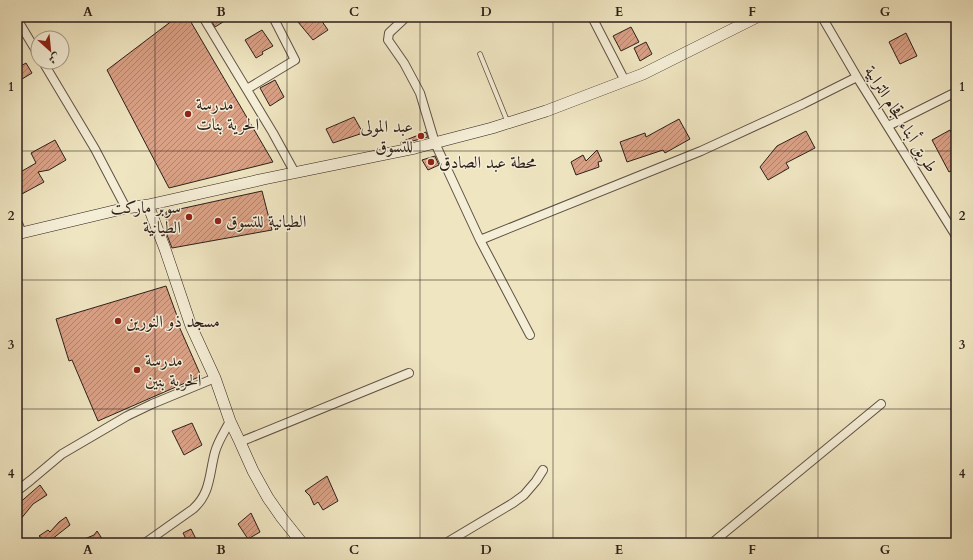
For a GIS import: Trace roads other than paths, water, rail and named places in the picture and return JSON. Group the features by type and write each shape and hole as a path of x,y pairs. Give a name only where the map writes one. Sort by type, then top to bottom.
{"street":[{"path":"203,17 247,89 295,173"},
{"path":"247,89 295,60 273,17"},
{"path":"404,17 404,19 389,33 388,40 404,62 420,93 435,143 480,240 530,335"},
{"path":"592,17 625,81"},
{"path":"17,221 19,233 126,208 148,205 435,143 508,124 643,74 757,17"},
{"name":"طريق أبناء قجام الترابية","path":"822,17 857,77 956,236"},
{"path":"17,19 30,41"},
{"path":"48,70 95,149 126,208"},
{"path":"480,240 702,151 857,77"},
{"path":"888,126 956,92"},
{"path":"148,205 165,249 191,326 215,378 230,421 253,471 268,498 302,543"},
{"path":"240,442 409,373"},
{"path":"17,491 62,454 127,416 215,378"},
{"path":"712,543 881,404"},
{"path":"145,543 193,510 200,503 207,489 215,450 230,421"},
{"path":"446,543 519,499 536,482 543,470"}],"lane":[{"path":"480,54 508,124"}],"place":[{"name":"مدرسة الحرية بنات","path":"188,114"},
{"name":"عبد المولى للتسوق","path":"421,136"},
{"name":"محطة عبد الصادق","path":"431,162"},
{"name":"سوبر ماركت الطيانية","path":"189,217"},
{"name":"الطيانية للتسوق","path":"218,221"},
{"name":"مسجد ذو النورين","path":"118,321"},
{"name":"مدرسة الحرية بنين","path":"137,370"}]}
